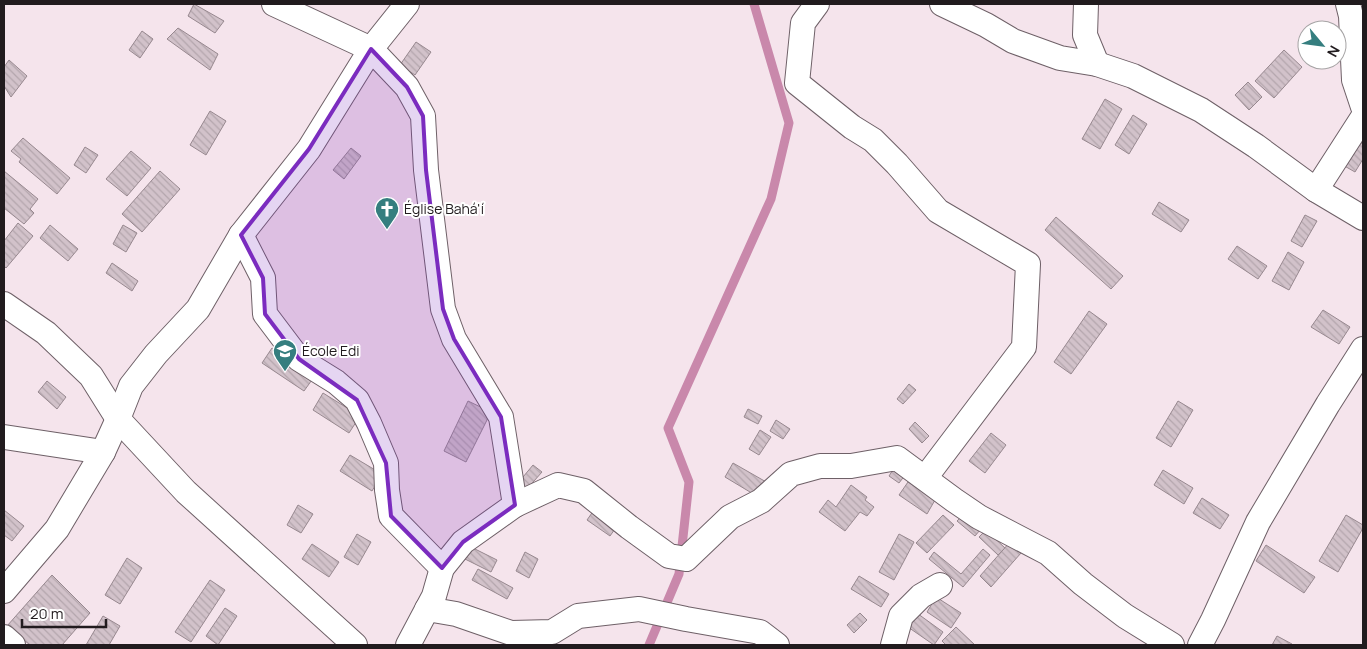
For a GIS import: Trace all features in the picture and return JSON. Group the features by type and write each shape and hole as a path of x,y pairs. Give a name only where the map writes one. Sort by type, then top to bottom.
{"street":[{"path":"274,4 371,49 408,86 424,116 426,170 443,309 454,339 501,417 515,505"},
{"path":"4,591 57,529 103,452 131,386 156,354 198,309 241,235 309,149 371,49 407,4"},
{"path":"817,4 803,22 797,83 852,127 872,140 898,164 938,211 1028,264 1024,347 925,478"},
{"path":"942,4 986,25 1013,41 1060,58 1097,64 1133,76 1201,110 1256,146 1316,190 1363,218"},
{"path":"1086,4 1084,35 1097,64"},
{"path":"1348,4 1351,16 1354,80 1363,107"},
{"path":"1316,190 1363,117"},
{"path":"241,235 263,278 265,314 299,359 336,382 357,400 386,464 391,516 442,568"},
{"path":"4,304 46,333 91,376 118,420 186,492 355,645"},
{"path":"1200,645 1258,522 1363,349"},
{"path":"4,437 103,452"},
{"path":"408,645 434,596 442,568 463,542 515,505 558,485 584,491 669,556 686,559 730,517 761,501 791,474 820,466 851,466 897,458 979,517 1048,553 1083,584 1125,616 1172,645"},
{"path":"894,645 900,616 921,596 940,585"},
{"path":"427,609 456,614 511,633 552,632 578,616 639,609 686,620 760,632 777,645"},
{"path":"4,637 13,645"}],"highlighted area":[{"path":"371,49 407,87 423,116 426,170 443,309 454,339 501,417 515,505 463,542 442,568 391,516 386,463 357,400 299,359 265,314 263,278 241,235 309,149"}],"building":[{"path":"194,4 224,21 215,33 188,16"},
{"path":"178,28 218,54 210,70 167,39"},
{"path":"142,31 153,39 140,58 129,50"},
{"path":"416,42 431,52 415,75 400,65"},
{"path":"1284,50 1297,62 1297,70 1299,70 1274,98 1255,81"},
{"path":"9,60 27,76 11,97 4,86 4,67"},
{"path":"1248,82 1262,97 1249,110 1235,95"},
{"path":"1105,99 1122,109 1100,149 1082,139"},
{"path":"210,111 226,121 206,155 190,145"},
{"path":"1133,115 1147,124 1129,154 1115,145"},
{"path":"23,138 70,178 57,194 19,162 21,159 11,151"},
{"path":"1356,140 1363,144 1363,159 1355,172 1341,164"},
{"path":"85,147 98,155 86,173 74,165"},
{"path":"351,148 361,156 344,179 333,170"},
{"path":"131,151 151,168 127,196 106,179"},
{"path":"4,171 38,199 30,209 34,213 24,224 4,208"},
{"path":"160,171 180,189 142,232 122,214"},
{"path":"1159,202 1189,220 1181,232 1152,214"},
{"path":"1305,215 1317,221 1302,247 1291,241"},
{"path":"1056,217 1123,276 1111,289 1045,230"},
{"path":"18,223 33,236 6,268 4,266 4,241"},
{"path":"50,225 78,249 68,261 40,238"},
{"path":"123,225 137,233 126,252 113,244"},
{"path":"1237,246 1267,266 1258,279 1228,259"},
{"path":"1288,252 1304,262 1289,290 1272,281"},
{"path":"112,263 138,281 132,291 106,273"},
{"path":"1323,310 1350,327 1339,344 1311,327"},
{"path":"1089,311 1107,324 1071,374 1054,362"},
{"path":"272,348 314,377 304,391 262,363"},
{"path":"47,381 66,397 57,409 38,392"},
{"path":"909,384 916,390 903,404 897,399"},
{"path":"323,393 360,416 349,433 313,410"},
{"path":"468,401 491,412 466,462 444,451"},
{"path":"1178,401 1193,410 1171,447 1156,438"},
{"path":"748,409 762,416 758,424 744,417"},
{"path":"776,420 790,429 783,439 770,431"},
{"path":"915,422 929,436 922,443 909,429"},
{"path":"760,430 771,437 759,455 749,449"},
{"path":"991,433 1006,445 985,473 969,461"},
{"path":"350,455 382,474 372,491 340,471"},
{"path":"898,462 909,470 899,483 889,476"},
{"path":"733,463 768,483 760,498 725,477"},
{"path":"533,465 542,472 526,490 518,483"},
{"path":"1163,470 1193,488 1184,504 1154,485"},
{"path":"908,482 935,500 927,514 899,495"},
{"path":"851,485 867,497 865,500 874,507 867,516 860,512 845,531 819,512 828,500 836,507"},
{"path":"1202,498 1229,515 1220,529 1193,513"},
{"path":"298,505 313,514 301,533 287,525"},
{"path":"4,510 24,526 12,541 4,535"},
{"path":"594,510 617,526 610,536 587,520"},
{"path":"943,515 954,525 927,553 916,543"},
{"path":"963,515 980,530 975,536 957,521"},
{"path":"1346,515 1363,525 1363,528 1338,572 1319,561"},
{"path":"986,530 1005,548 998,555 979,537"},
{"path":"357,534 371,542 358,565 344,557"},
{"path":"899,534 914,542 894,580 879,572"},
{"path":"1010,542 1021,553 991,587 980,576"},
{"path":"312,544 339,562 329,577 302,559"},
{"path":"1266,545 1315,577 1304,593 1256,561"},
{"path":"471,547 497,560 491,572 465,559"},
{"path":"983,549 990,555 963,587 929,559 934,552 961,574"},
{"path":"525,552 538,559 529,578 516,571"},
{"path":"127,558 142,568 120,604 105,595"},
{"path":"478,569 513,588 507,599 472,580"},
{"path":"52,575 90,613 62,645 30,645 7,626"},
{"path":"859,576 889,594 881,607 851,589"},
{"path":"210,580 225,590 191,642 175,632"},
{"path":"936,597 961,613 951,628 927,612"},
{"path":"225,608 237,616 218,645 206,636"},
{"path":"914,611 943,632 934,645 905,625"},
{"path":"860,613 867,620 854,633 847,625"},
{"path":"103,616 120,626 109,645 86,645"},
{"path":"956,627 975,645 946,645 942,641"},
{"path":"1277,636 1292,644 1272,645"}],"waterway":[{"path":"649,645 679,574 689,482 668,428 771,199 789,123 754,4"}],"place":[{"name":"Église Bahá'í","path":"387,230"},
{"name":"École Edi","path":"285,372"}]}
